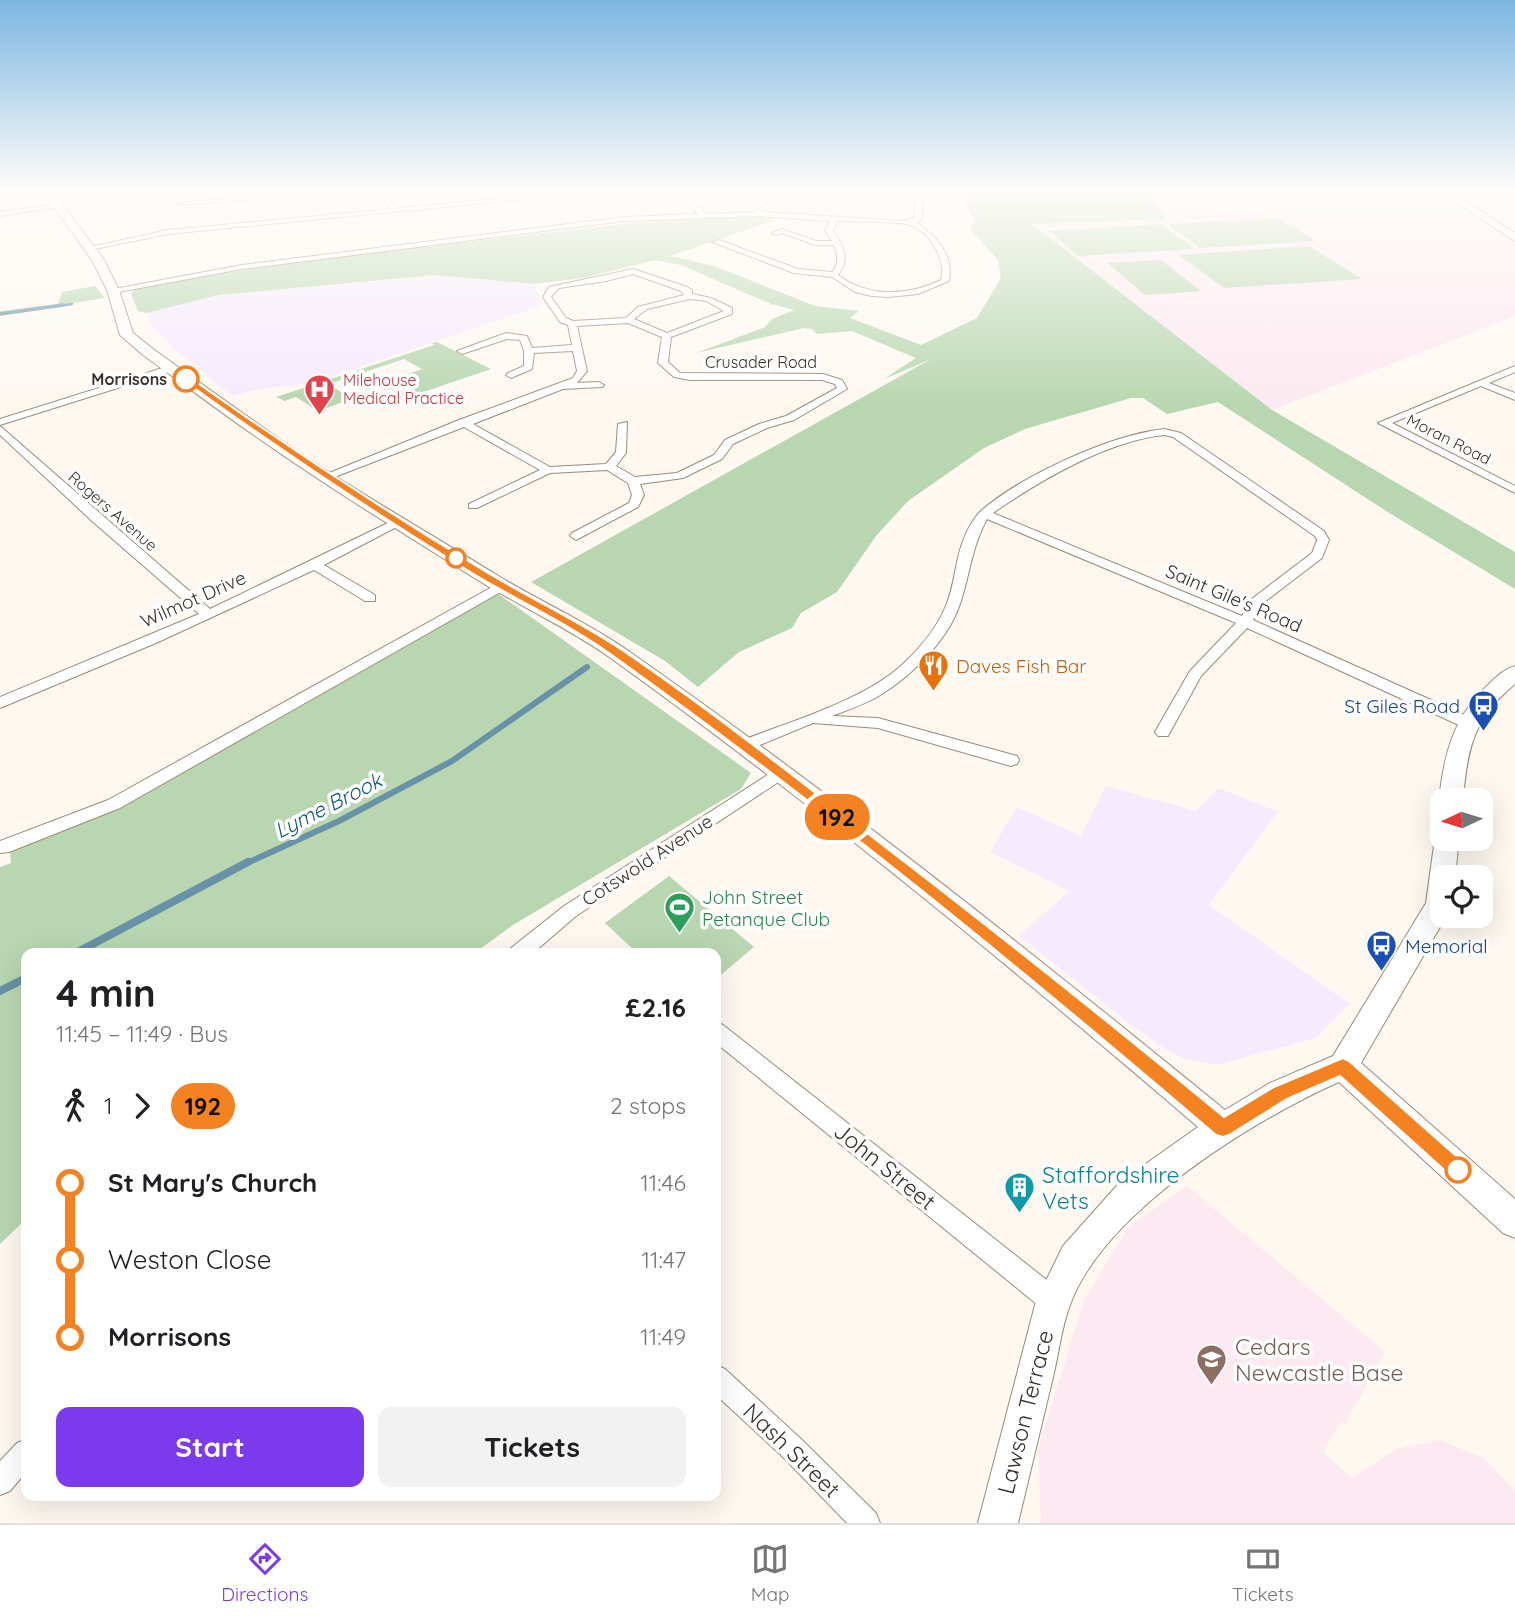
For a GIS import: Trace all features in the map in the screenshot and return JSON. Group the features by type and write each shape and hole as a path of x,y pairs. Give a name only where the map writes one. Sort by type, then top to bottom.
{"main road":[{"path":"98,263 113,290 127,335 300,460 501,586 603,643 780,773 1070,1000 1223,1128"},
{"path":"1452,788 1453,765 1466,722 1477,705 1515,673"},
{"path":"1430,920 1343,1066 1515,1221"},
{"name":"Lawson Terrace","path":"998,1523 1053,1301 1075,1258 1132,1194 1223,1128 1281,1093 1343,1066"}],"street":[{"path":"113,290 272,263"},
{"path":"775,263 797,271 834,275 842,283 880,294 910,294 932,289 945,281 946,263"},
{"path":"834,275 841,263"},
{"path":"629,320 636,310 688,295 720,303 728,308 729,312 667,336 629,320 572,324 563,320 560,312 547,297 552,289 567,284 606,279 633,271 684,289 689,292 688,295"},
{"path":"328,476 577,380 582,371 572,324"},
{"path":"462,351 506,336 524,338 530,351 529,367 511,375"},
{"name":"Crusader Road","path":"634,481 679,476 718,457 729,442 763,426 790,418 836,395 843,388 836,380 823,377 677,375 663,363 667,336"},
{"path":"530,351 576,348"},
{"path":"0,422 172,368"},
{"name":"Moran Road","path":"1515,369 1383,423 1515,490"},
{"path":"1481,383 1515,397"},
{"path":"561,387 599,385"},
{"path":"463,422 548,470"},
{"path":"609,467 621,453 622,425"},
{"name":"Rogers Avenue","path":"0,429 96,518 208,614"},
{"path":"743,746 871,694 909,667 943,626 961,583 969,540 984,514 1028,483 1105,448 1146,434 1164,432 1177,435 1320,534 1323,540 1318,555 1258,601 1244,622 1195,674 1163,732"},
{"path":"0,449 15,444"},
{"path":"472,506 548,470 609,467 634,481 638,495 634,505 576,537"},
{"path":"601,509 614,516"},
{"name":"Saint Gile's Road","path":"984,514 1244,622 1466,722"},
{"name":"Wilmot Drive","path":"0,703 208,614 398,523"},
{"path":"315,565 370,598"},
{"path":"3,848 114,804 501,586"},
{"path":"871,694 878,723"},
{"path":"805,720 878,723 1011,760"},
{"name":"Cotswold Avenue","path":"526,948 570,911 780,773"},
{"name":"John Street","path":"721,1035 1053,1301"},
{"name":"Nash Street","path":"721,1383 792,1448 866,1523"},
{"path":"0,1481 21,1458"}],"shaded area":[{"path":"1083,263 1515,263 1515,316 1272,410"},
{"path":"446,275 534,284 543,305 312,383 254,390 233,396 174,349 151,325 146,313 218,295"},
{"path":"1106,786 1196,811 1218,788 1278,812 1209,905 1350,1004 1316,1038 1216,1065 1184,1059 1126,1021 1019,936 1069,891 990,852 1017,807 1081,836"},
{"name":"Cedars Newcastle Base","path":"1187,1186 1385,1352 1345,1424 1341,1421 1323,1452 1352,1478 1396,1449 1439,1440 1484,1458 1515,1491 1515,1523 1041,1523 1038,1449 1084,1300 1129,1226"}],"green space":[{"path":"296,263 643,263 583,278 534,284 436,275 218,295 146,313 138,311 131,294 136,288"},
{"path":"671,263 714,266 815,306 859,311 850,318 921,345 977,318 1001,278 999,263 1082,263 1272,410 1515,552 1515,589 1386,511 1218,402 1167,414 1143,398 1131,398 1025,429 984,448 908,501 876,536 837,592 801,613 792,628 739,652 698,687 665,661 531,582 931,359 884,379 916,358 852,331 817,334 812,329 804,328 696,353 765,327 772,319 794,310 771,304"},
{"path":"1108,263 1165,263 1201,291 1145,295"},
{"path":"1190,263 1336,263 1362,279 1224,288"},
{"path":"95,286 105,298 0,314 0,311 58,304 62,292"},
{"path":"437,342 491,369 403,399 394,394 408,388 402,385 387,390 378,385 422,369 404,359 329,384 351,399 318,411 296,397 285,401 276,397 434,345 432,343"},
{"path":"497,593 751,773 741,789 513,925 481,948 21,948 21,1224 0,1244 0,867 11,863 10,851 105,813"},
{"name":"John Street Petanque Club","path":"669,876 754,947 721,975 721,948 632,948 605,923"}],"waterway":[{"name":"Lyme Brook","path":"51,307 72,304"},
{"path":"0,314 63,305"},
{"name":"Lyme Brook","path":"245,864 339,821 452,761 587,667"},
{"name":"Lyme Brook","path":"85,948 248,862"},
{"name":"Lyme Brook","path":"0,991 21,980"}],"bus line":[{"name":"192","path":"186,379 300,460 398,523 501,586 576,625 619,654 780,773 937,895 1070,1000 1223,1128 1281,1093 1343,1066 1458,1170"}],"place":[{"name":"Morrisons","path":"186,379"},
{"name":"Milehouse Medical Practice","path":"320,416"},
{"name":"Daves Fish Bar","path":"933,693"},
{"name":"St Giles Road","path":"1483,733"},
{"name":"John Street Petanque Club","path":"679,935"},
{"name":"Memorial","path":"1382,973"},
{"name":"Staffordshire Vets","path":"1019,1214"},
{"name":"Cedars Newcastle Base","path":"1212,1386"}]}
